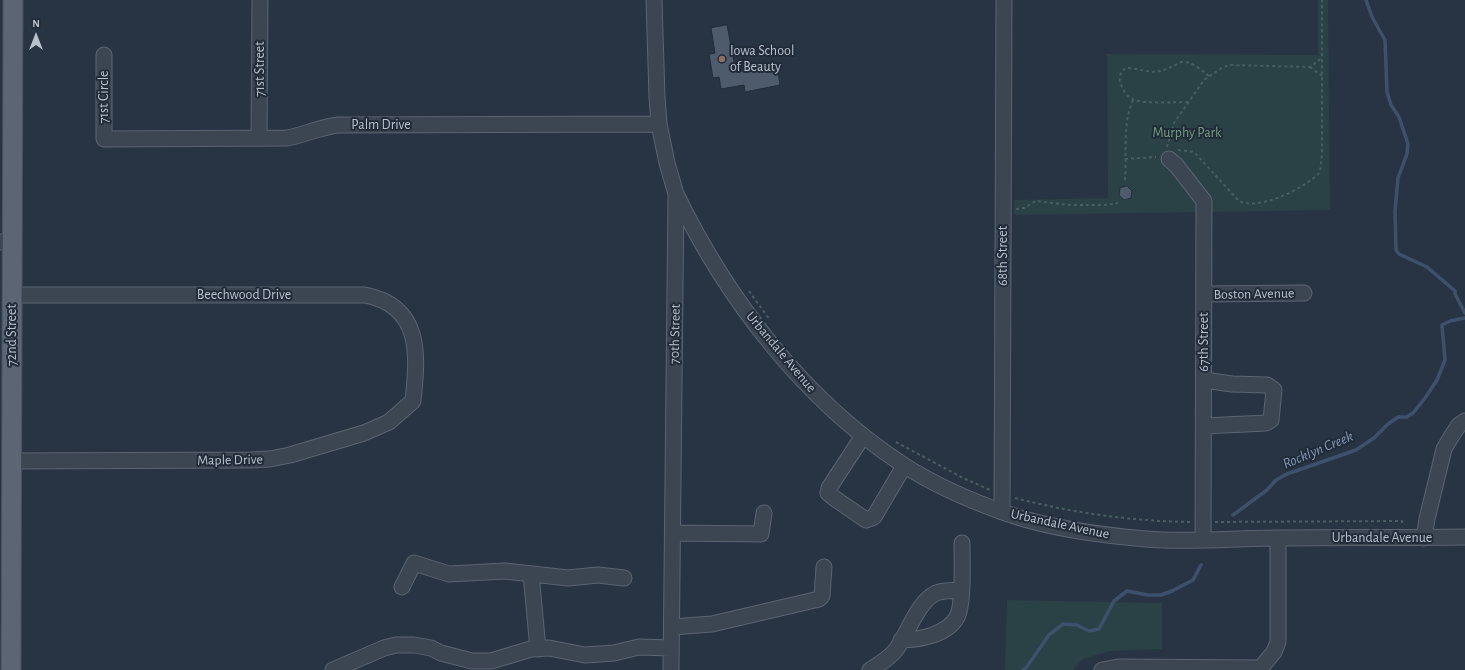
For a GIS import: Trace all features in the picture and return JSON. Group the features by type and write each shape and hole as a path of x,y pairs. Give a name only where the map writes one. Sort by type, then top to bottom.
{"main road":[{"name":"72nd Street","path":"11,670 6,596 12,461 6,417 12,295 6,242 7,70 13,0"}],"street":[{"name":"71st Street","path":"259,138 260,0"},
{"name":"70th Street","path":"654,0 656,90 659,124 667,163 676,194 671,670"},
{"name":"68th Street","path":"1002,512 1004,0"},
{"name":"71st Circle","path":"104,55 104,139"},
{"name":"Palm Drive","path":"104,139 294,137 324,127 338,126 659,124"},
{"name":"67th Street","path":"1167,154 1204,201 1203,539"},
{"name":"Urbandale Avenue","path":"676,194 685,213 722,277 765,336 814,391 863,436 904,466 945,488 1002,512 1038,523 1119,536 1160,540 1465,537"},
{"name":"Boston Avenue","path":"1204,294 1304,293"},
{"name":"Beechwood Drive","path":"12,295 365,295 377,297 388,302 399,310 407,322 415,342 415,379"},
{"name":"Maple Drive","path":"12,461 250,460 290,455 364,433 389,422 413,401 415,379"},
{"path":"1204,380 1232,384 1266,385 1274,390 1271,420 1266,423 1204,426"},
{"path":"1424,538 1426,519 1444,449 1450,437 1459,425 1465,421"},
{"path":"863,436 829,488 828,493 834,498 866,520 874,516 904,466"},
{"path":"672,533 761,534 764,513"},
{"path":"1102,670 1118,667 1260,669 1274,652 1278,642 1278,538"},
{"path":"901,640 922,639 936,634 951,625 956,618 960,607 962,543"},
{"path":"402,587 414,562 449,574 505,571 568,578 598,575 624,578"},
{"path":"672,627 712,624 819,599 822,596 824,567"},
{"path":"531,574 538,649"},
{"path":"870,670 883,662 895,651 926,602 936,594 944,591 961,590"},
{"path":"333,670 384,648 396,645 414,645 431,648 441,653 490,666 531,649 549,648 585,655 614,652 639,647 671,648"}],"path":[{"path":"1125,158 1194,152 1237,199 1246,203 1267,201 1308,182 1320,172 1322,154 1322,0"},
{"path":"1310,67 1322,58"},
{"path":"1188,102 1133,100 1125,92 1121,84 1121,72 1126,68 1160,72 1181,62 1188,62 1209,76"},
{"path":"1167,154 1172,128 1188,102 1204,80 1227,65 1310,67 1322,76"},
{"path":"1125,180 1127,121 1133,100"},
{"path":"1016,209 1024,208 1036,201 1069,205 1106,205 1118,203"},
{"path":"747,289 773,324"},
{"path":"894,442 963,478 990,490"},
{"path":"1008,496 1044,505 1101,516 1160,521 1196,522"},
{"path":"1209,522 1402,521 1402,526"}],"green space":[{"name":"Murphy Park","path":"1318,0 1328,0 1330,210 1014,215 1014,200 1108,198 1107,54 1318,55"},
{"path":"1007,600 1162,603 1162,649 1110,651 1083,659 1073,670 1005,670"}],"building":[{"name":"Iowa School of Beauty","path":"727,25 736,72 777,65 780,85 745,92 744,85 721,89 719,77 713,78 709,54 715,53 711,28"},
{"path":"1127,186 1132,191 1131,198 1124,200 1119,195 1120,188"}],"waterway":[{"path":"1366,0 1372,17 1385,40 1387,92 1391,105 1399,117 1408,144 1407,154 1398,178 1395,211 1396,250 1399,254 1427,267 1455,291 1455,294 1465,313"},
{"name":"Rocklyn Creek","path":"1233,515 1267,490 1276,480 1287,474 1356,450 1374,438 1388,424 1398,417 1407,417 1413,413 1437,380 1445,360 1442,325 1450,321 1465,318"},
{"name":"Rocklyn Creek","path":"1023,670 1026,668 1049,635 1063,624 1077,625 1089,631 1099,629 1114,601 1127,591 1148,595 1161,595 1193,580 1201,565"}],"place":[{"name":"Iowa School of Beauty","path":"722,59"}]}
